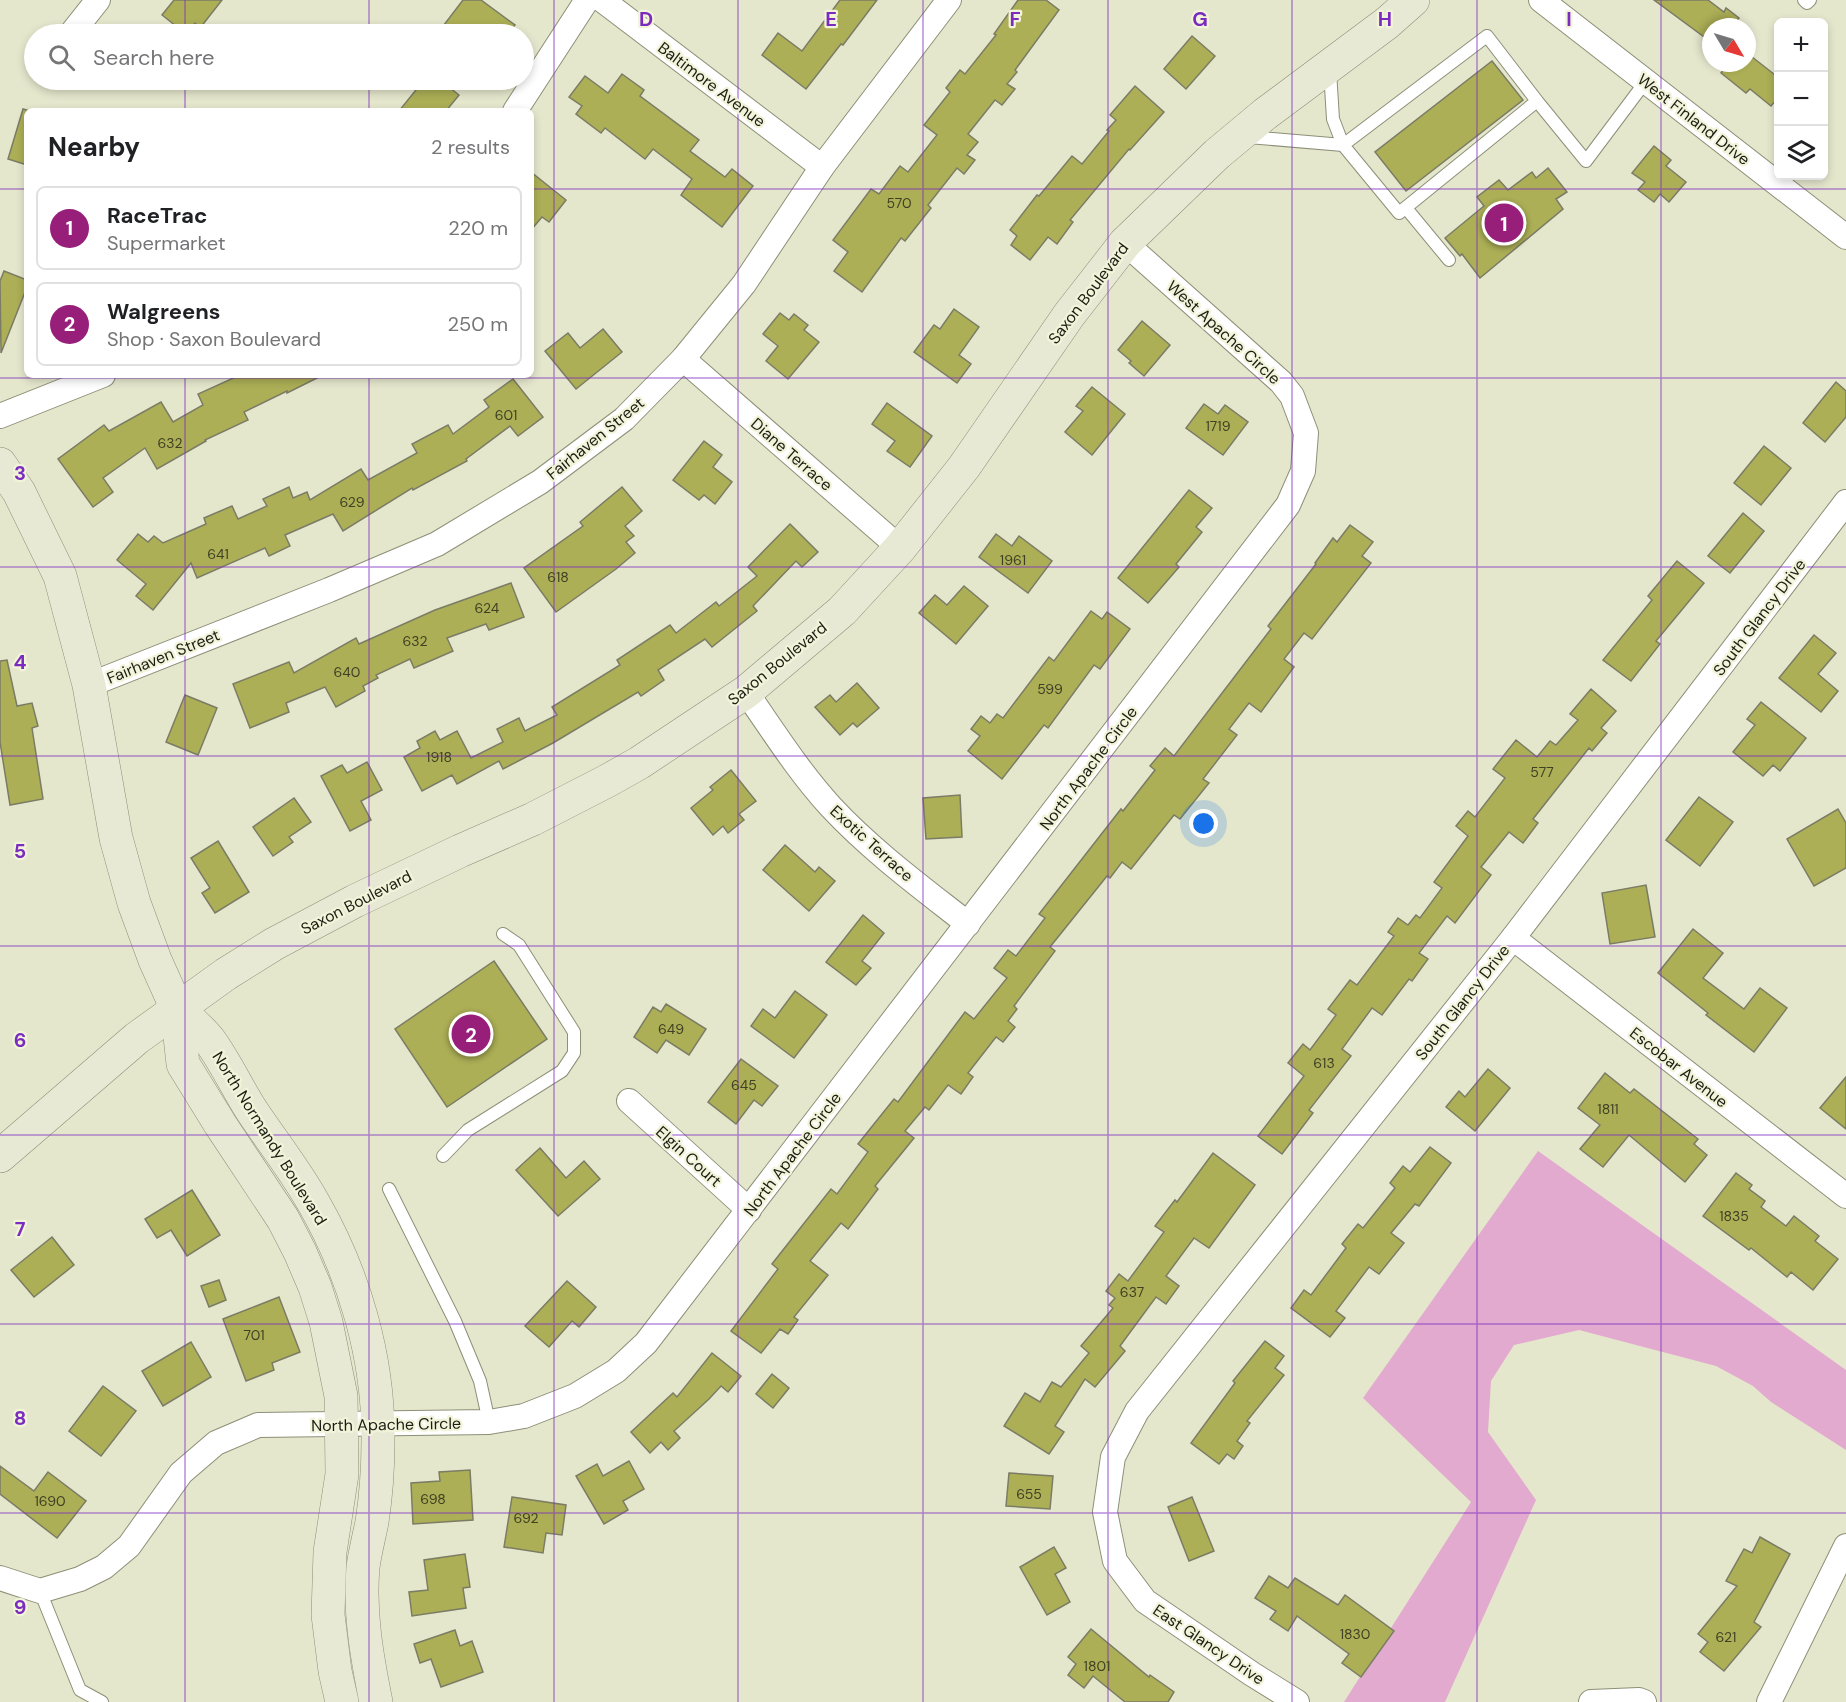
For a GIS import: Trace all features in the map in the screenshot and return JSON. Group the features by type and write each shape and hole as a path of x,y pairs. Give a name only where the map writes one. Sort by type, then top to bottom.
{"street":[{"path":"79,24 98,0"},
{"path":"534,82 587,0"},
{"name":"Baltimore Avenue","path":"602,0 822,167"},
{"name":"Fairhaven Street","path":"89,685 329,590 437,544 540,482 624,419 684,360 744,284 822,167 949,0"},
{"name":"Saxon Boulevard","path":"0,1156 137,1038 226,974 274,944 355,900 533,819 639,763 747,692 842,611 900,548 964,467 1069,315 1125,243 1238,136 1387,23 1413,0"},
{"name":"West Finland Drive","path":"1541,0 1846,237"},
{"path":"517,108 529,90"},
{"name":"West Apache Circle","path":"1125,243 1281,382 1292,396 1306,433"},
{"name":"Diane Terrace","path":"684,360 900,548"},
{"path":"0,416 95,378"},
{"name":"North Apache Circle","path":"40,1591 80,1579 104,1567 129,1546 181,1473 216,1443 258,1425 489,1422 524,1416 575,1396 616,1371 646,1343 1288,505 1303,471 1306,433"},
{"name":"North Normandy Boulevard","path":"0,464 19,492 60,576 89,685 116,838 134,903 155,960 177,1009 183,1064 283,1219 315,1287 326,1322 341,1396 342,1474 330,1552 328,1615 335,1671 342,1702"},
{"name":"South Glancy Drive","path":"1105,1512 1113,1457 1137,1411 1513,938 1846,502"},
{"name":"Exotic Terrace","path":"747,692 787,751 831,806 873,849 968,924"},
{"name":"Escobar Avenue","path":"1513,938 1846,1196"},
{"name":"North Normandy Boulevard","path":"177,1009 209,1040 247,1104 313,1201 355,1296 372,1369 378,1424 377,1479 362,1582 362,1621 376,1702"},
{"name":"Elgin Court","path":"629,1101 749,1210"},
{"name":"East Glancy Drive","path":"1105,1512 1115,1561 1145,1602 1297,1702"},
{"path":"1769,1702 1846,1546"},
{"path":"0,1578 40,1591"},
{"path":"1591,1702 1639,1700 1644,1702"}],"lane":[{"path":"1804,0 1807,3 1810,0"},
{"path":"1238,136 1342,145 1487,36 1586,161 1646,81"},
{"path":"1329,66 1333,118 1342,145 1399,213 1538,101"},
{"path":"1406,207 1449,260"},
{"path":"443,1156 468,1130 562,1071 574,1053 574,1032 519,945 503,934"},
{"path":"389,1188 480,1381 489,1422"},
{"path":"40,1591 80,1690 102,1702"}],"shaded area":[{"path":"1538,1151 1846,1370 1846,1450 1771,1402 1753,1386 1716,1366 1579,1330 1514,1345 1491,1381 1488,1432 1536,1500 1445,1702 1344,1702 1471,1502 1363,1398"}],"building":[{"path":"174,0 222,0 203,24 173,24 162,15"},
{"path":"463,0 481,0 514,24 445,24"},
{"path":"840,0 877,0 806,89 762,55 778,33 802,51"},
{"path":"1018,0 1046,0 1059,10 1007,84 1015,89 1002,105 995,100 968,134 978,142 967,155 975,160 964,174 957,168 928,205 931,208 905,241 901,238 862,292 834,271 848,252 833,240 871,189 879,194 900,166 908,172 937,135 924,125 950,92 946,88 960,70 965,74 996,35 994,34"},
{"path":"1654,0 1708,0 1724,12 1726,8 1739,18 1702,18 1702,35"},
{"path":"1192,36 1215,56 1186,89 1164,69"},
{"path":"1756,60 1774,74 1774,103 1771,106 1750,89 1746,93 1721,73 1756,72"},
{"path":"1492,61 1523,100 1406,191 1375,152"},
{"path":"622,74 644,90 640,96 699,140 690,151 725,177 732,169 753,186 722,227 681,195 692,179 653,149 645,159 605,128 601,133 576,114 582,106 569,97 585,76 608,93"},
{"path":"1135,86 1164,112 1129,149 1070,220 1073,222 1057,244 1048,237 1030,260 1011,245 1017,236 1010,230 1072,156 1082,164 1116,120 1110,115"},
{"path":"416,90 453,90 459,95 448,108 401,108"},
{"path":"23,109 24,109 24,164 8,159"},
{"path":"1654,146 1671,160 1666,166 1686,182 1669,202 1660,194 1654,202 1638,190 1645,182 1632,173"},
{"path":"1548,168 1567,192 1556,199 1563,209 1480,278 1462,254 1460,256 1445,238 1484,206 1477,197 1499,180 1508,190 1532,172 1536,178"},
{"path":"534,174 566,200 549,222 542,217 534,226"},
{"path":"4,271 24,279 24,295 1,353 0,281"},
{"path":"954,309 979,327 959,355 971,364 957,383 914,352 934,325 940,329"},
{"path":"780,313 789,320 794,314 808,325 804,330 819,342 788,379 766,361 778,346 763,334"},
{"path":"1142,321 1170,345 1144,376 1118,350"},
{"path":"603,329 622,352 576,389 545,351 568,333 580,348"},
{"path":"233,378 317,378 244,412 248,420 205,440 157,469 145,448 103,478 113,492 93,507 58,459 104,425 109,431 161,402 173,422 203,405 198,394"},
{"path":"513,379 543,417 518,436 510,426 466,459 467,461 413,490 412,488 343,531 333,514 285,535 290,546 269,556 265,548 197,578 191,563 153,610 136,596 146,584 117,560 138,534 148,542 154,536 163,543 206,524 204,518 232,506 238,519 267,506 263,499 289,487 293,498 307,492 310,500 361,469 368,480 417,453 412,444 448,425 453,434 489,407 484,400"},
{"path":"1836,382 1846,391 1846,417 1825,442 1803,423"},
{"path":"1092,387 1125,414 1092,455 1065,432 1083,411 1076,406"},
{"path":"887,403 932,436 910,467 887,451 895,441 872,424"},
{"path":"1204,404 1218,414 1225,405 1248,422 1223,455 1186,428"},
{"path":"704,441 722,455 713,467 732,482 715,504 704,495 699,500 673,480"},
{"path":"1764,446 1791,468 1761,505 1734,483"},
{"path":"622,487 642,511 625,526 634,536 626,542 635,553 556,612 524,568 583,526 580,522"},
{"path":"1189,490 1212,508 1196,527 1202,532 1176,564 1179,567 1148,603 1118,578"},
{"path":"1743,513 1764,531 1730,573 1708,556"},
{"path":"790,524 818,552 802,567 796,561 753,606 757,611 712,647 705,639 658,670 664,680 641,696 638,692 553,743 503,769 499,761 457,784 452,775 422,791 404,757 420,748 417,741 435,731 440,740 457,731 471,758 503,742 497,729 519,718 525,731 557,715 552,707 620,665 617,660 670,625 676,633 716,602 719,606 757,576 748,567"},
{"path":"1350,525 1373,542 1362,556 1371,563 1312,639 1304,633 1284,659 1294,667 1261,712 1249,703 1229,729 1237,735 1203,779 1209,783 1180,819 1174,815 1131,869 1122,862 1110,878 1107,876 1050,947 1055,951 1014,1006 1017,1009 1008,1021 1015,1027 1003,1042 996,1037 968,1073 973,1077 961,1094 948,1085 929,1110 925,1107 905,1131 914,1138 875,1186 878,1189 848,1229 841,1223 810,1261 828,1275 794,1317 798,1320 788,1334 780,1329 761,1353 731,1331 778,1269 772,1264 831,1189 837,1194 868,1152 858,1144 894,1099 898,1102 965,1012 974,1019 1007,978 994,968 1008,950 1016,956 1045,918 1039,914 1121,809 1123,811 1155,770 1150,766 1165,748 1174,756 1271,629 1268,626 1333,538 1337,542"},
{"path":"996,534 1012,546 1019,536 1052,561 1028,593 979,557"},
{"path":"1677,561 1704,583 1656,641 1660,644 1631,681 1603,660 1652,600 1648,596"},
{"path":"511,583 524,617 489,630 486,624 447,638 453,651 414,668 410,659 376,675 378,678 363,686 365,691 336,707 325,687 286,703 289,712 250,728 233,684 289,662 294,673 356,638 359,644 435,610"},
{"path":"964,586 988,606 956,644 919,613 935,595 947,605"},
{"path":"1091,611 1102,619 1107,612 1130,629 1100,669 1094,665 1048,728 1044,725 1002,779 968,751 980,736 971,729 981,716 990,723 997,714 1003,718 1049,657 1054,661"},
{"path":"1814,635 1836,653 1818,674 1838,691 1821,712 1779,678"},
{"path":"7,660 17,706 32,703 38,726 32,728 43,799 10,805 0,742 0,661"},
{"path":"857,683 879,708 857,727 853,723 840,735 815,707 830,695 836,702"},
{"path":"1591,689 1616,711 1601,728 1607,733 1592,751 1589,748 1533,819 1538,823 1523,843 1509,832 1481,867 1491,875 1455,923 1447,916 1419,953 1428,959 1412,981 1409,979 1382,1015 1372,1008 1342,1049 1351,1056 1309,1110 1313,1113 1282,1154 1258,1136 1304,1076 1288,1063 1303,1044 1310,1050 1336,1015 1328,1009 1350,980 1357,985 1394,936 1388,932 1398,918 1408,925 1416,915 1420,918 1442,888 1434,882 1468,836 1456,826 1468,811 1475,817 1505,778 1493,769 1516,740 1537,757 1550,741 1556,745 1578,720 1570,714"},
{"path":"185,695 217,708 198,755 166,742"},
{"path":"1761,702 1806,738 1780,771 1773,765 1763,776 1733,752 1755,725 1747,719"},
{"path":"367,762 382,790 361,801 371,820 350,831 321,776 342,765 347,773"},
{"path":"731,770 756,801 739,814 744,820 728,833 723,826 713,835 691,808 713,790 710,787"},
{"path":"960,795 962,837 926,839 923,798"},
{"path":"1699,797 1733,822 1700,866 1666,840"},
{"path":"294,798 311,822 289,837 293,842 273,856 253,827"},
{"path":"1838,809 1846,823 1846,868 1814,886 1787,839"},
{"path":"218,841 249,892 215,913 202,893 210,888 191,858"},
{"path":"785,845 815,872 819,867 835,881 809,911 763,870"},
{"path":"1646,885 1655,937 1610,944 1602,893"},
{"path":"863,915 884,933 862,961 871,968 856,985 826,962"},
{"path":"1693,929 1723,953 1703,978 1744,1009 1760,988 1787,1008 1754,1052 1706,1015 1708,1013 1658,973"},
{"path":"494,961 547,1039 447,1107 395,1029"},
{"path":"795,991 827,1015 794,1058 751,1026 763,1009 775,1018"},
{"path":"666,1004 706,1029 689,1055 666,1040 657,1053 634,1037 653,1007 661,1012"},
{"path":"741,1059 778,1086 762,1106 754,1100 736,1124 708,1102"},
{"path":"1488,1069 1510,1088 1475,1131 1446,1107 1459,1091 1465,1097"},
{"path":"1605,1073 1630,1093 1634,1089 1698,1139 1694,1144 1707,1155 1685,1182 1629,1135 1603,1167 1580,1149 1600,1125 1578,1108"},
{"path":"1846,1077 1846,1129 1820,1108"},
{"path":"1430,1147 1451,1163 1419,1206 1415,1204 1391,1233 1404,1243 1379,1274 1369,1267 1336,1311 1345,1318 1330,1337 1291,1308 1304,1290 1311,1295 1346,1248 1342,1244 1358,1224 1363,1228 1395,1188 1390,1183 1403,1166 1410,1172"},
{"path":"540,1148 566,1178 584,1161 600,1179 558,1216 516,1170"},
{"path":"1213,1153 1255,1185 1209,1248 1194,1238 1166,1276 1179,1286 1166,1304 1156,1297 1120,1346 1125,1351 1095,1387 1085,1379 1055,1426 1064,1432 1049,1454 1004,1426 1025,1393 1040,1402 1052,1382 1061,1387 1089,1353 1081,1346 1113,1308 1109,1305 1115,1298 1106,1291 1119,1274 1128,1281 1164,1232 1155,1226 1175,1200 1177,1202"},
{"path":"1736,1173 1752,1185 1749,1189 1765,1201 1761,1207 1786,1226 1794,1216 1819,1236 1815,1241 1838,1259 1813,1290 1791,1272 1787,1277 1751,1248 1749,1250 1703,1216"},
{"path":"192,1190 220,1235 187,1256 171,1230 157,1238 145,1219"},
{"path":"52,1237 74,1265 34,1297 11,1270"},
{"path":"219,1280 226,1300 209,1307 201,1286"},
{"path":"567,1281 596,1307 579,1327 572,1321 549,1347 525,1326"},
{"path":"279,1297 300,1352 272,1363 274,1370 246,1381 223,1319"},
{"path":"1265,1341 1284,1356 1275,1368 1284,1375 1247,1421 1250,1423 1237,1441 1243,1446 1234,1459 1227,1454 1219,1464 1191,1443 1235,1383 1233,1381"},
{"path":"191,1342 211,1377 163,1406 142,1371"},
{"path":"712,1353 741,1376 728,1392 721,1386 674,1431 680,1438 668,1450 661,1442 650,1453 631,1432 673,1393 677,1397"},
{"path":"772,1374 789,1388 773,1408 756,1394"},
{"path":"103,1386 136,1411 101,1456 69,1431"},
{"path":"629,1461 644,1489 623,1501 628,1510 604,1524 576,1476 597,1464 603,1476"},
{"path":"0,1466 34,1491 48,1472 86,1501 57,1538 0,1494"},
{"path":"470,1470 473,1520 413,1524 411,1483 440,1481 439,1472"},
{"path":"1009,1473 1053,1476 1050,1509 1006,1506"},
{"path":"512,1497 566,1505 562,1535 546,1533 543,1553 504,1547"},
{"path":"1192,1497 1214,1551 1189,1561 1168,1507"},
{"path":"1760,1537 1790,1554 1754,1622 1761,1627 1724,1671 1700,1652 1708,1642 1698,1634 1737,1586 1726,1581 1744,1549 1752,1553"},
{"path":"1054,1547 1066,1568 1055,1574 1070,1602 1047,1615 1020,1567"},
{"path":"465,1554 470,1587 463,1588 466,1608 412,1616 409,1592 428,1590 424,1560"},
{"path":"1269,1576 1288,1588 1295,1578 1338,1605 1345,1595 1394,1631 1361,1677 1342,1663 1349,1654 1297,1616 1288,1631 1270,1619 1276,1611 1255,1598"},
{"path":"1091,1629 1149,1677 1150,1675 1174,1692 1168,1702 1125,1702 1093,1676 1084,1688 1068,1675 1076,1664 1068,1657"},
{"path":"455,1630 460,1646 472,1641 483,1672 441,1687 431,1659 420,1663 414,1644"}],"place":[{"name":"RaceTrac","path":"1504,223"},
{"name":"Walgreens","path":"471,1034"}]}
